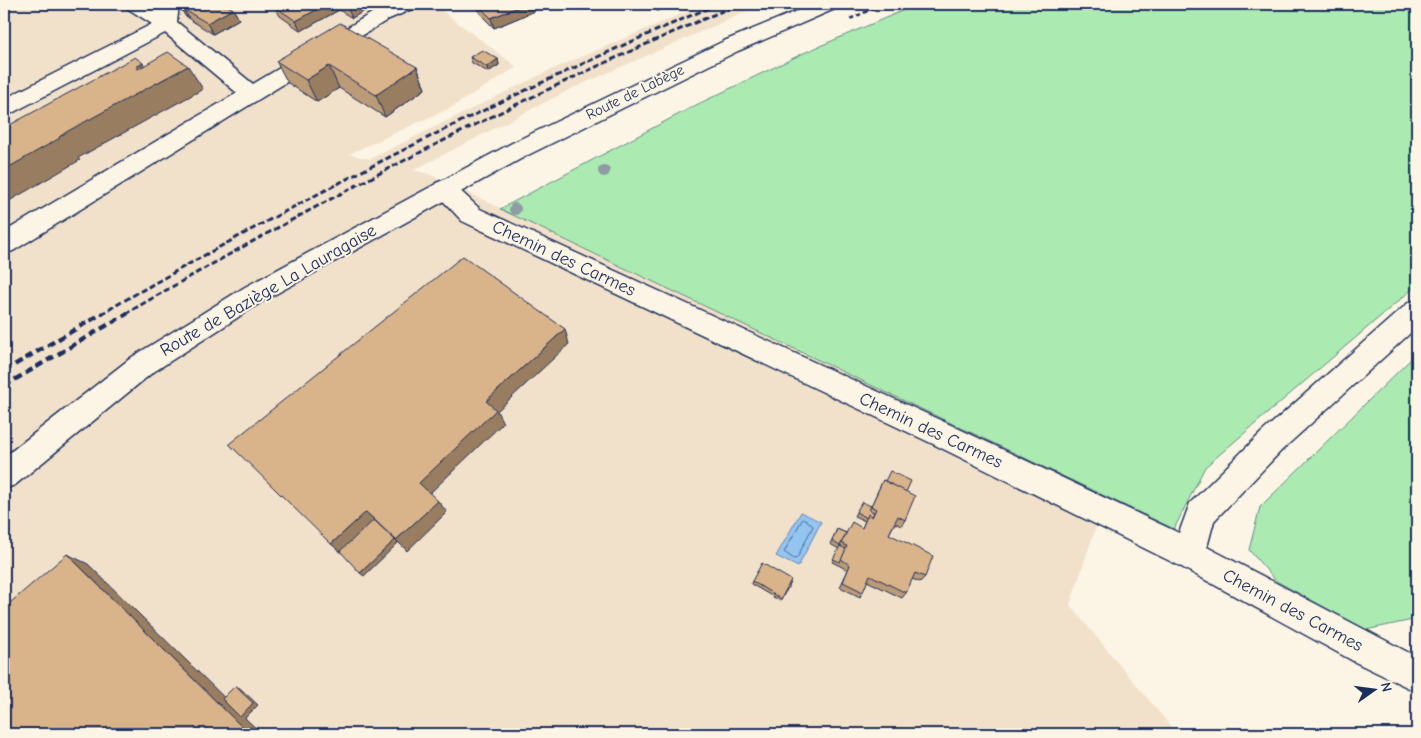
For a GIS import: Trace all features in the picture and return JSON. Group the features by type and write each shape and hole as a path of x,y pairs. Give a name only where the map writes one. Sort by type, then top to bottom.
{"street":[{"path":"134,4 167,24 252,94"},
{"path":"167,24 169,4"},
{"name":"Route de Labège","path":"444,189 528,144 663,78 731,46 830,4"},
{"path":"4,244 401,5"},
{"path":"4,108 167,24"},
{"name":"Route de Baziège La Lauragaise","path":"4,475 103,395 150,360 254,294 444,189"},
{"name":"Chemin des Carmes","path":"444,189 471,215 943,435 1189,554 1417,675"},
{"path":"1189,554 1201,513 1272,440 1417,311"}],"shaded area":[{"path":"4,4 433,4 517,67 452,107 349,154 370,159 546,72 704,4 764,4 569,90 414,170 429,174 1106,497 1070,605 1177,734 4,734"}],"green space":[{"path":"918,4 1417,4 1417,285 1205,467 1174,529 500,209 696,105 806,52"},
{"path":"1417,353 1417,619 1366,630 1276,581 1249,550 1260,507"}],"water":[{"path":"801,512 821,522 798,567 776,556"}],"building":[{"path":"180,4 224,4 233,9 207,23 183,9 183,6 180,7"},
{"path":"279,4 327,4 296,21 274,6"},
{"path":"342,4 354,4 347,7"},
{"path":"477,4 526,4 491,18"},
{"path":"340,23 417,67 376,95 329,66 306,80 276,61"},
{"path":"482,50 498,59 487,67 470,57"},
{"path":"168,52 188,66 68,131 60,138 4,170 4,128 135,57 143,63 136,67 138,69"},
{"path":"463,256 565,329 486,401 496,410 419,483 438,501 396,540 366,512 331,544 229,444"},
{"path":"890,471 911,481 906,492 885,481"},
{"path":"883,480 915,496 905,520 898,516 889,534 933,556 925,577 915,573 906,593 870,575 863,592 843,582 850,565 841,559 847,546 841,543 852,522 862,528 868,514 872,517 876,509 871,506"},
{"path":"862,502 871,506 869,510 874,512 872,517 868,514 867,518 856,512"},
{"path":"374,520 395,540 360,573 340,551"},
{"path":"837,529 846,533 840,546 832,541"},
{"path":"840,546 846,549 840,562 833,559"},
{"path":"67,554 249,734 4,734 4,608"},
{"path":"762,563 791,580 781,599 752,581"},
{"path":"235,686 253,703 240,717 222,699"}],"railway":[{"path":"101,314 252,229 405,149 560,74 718,4"},
{"path":"125,314 275,229 427,149 582,74 739,4"},
{"path":"4,371 103,313"},
{"path":"4,386 128,313"}]}
